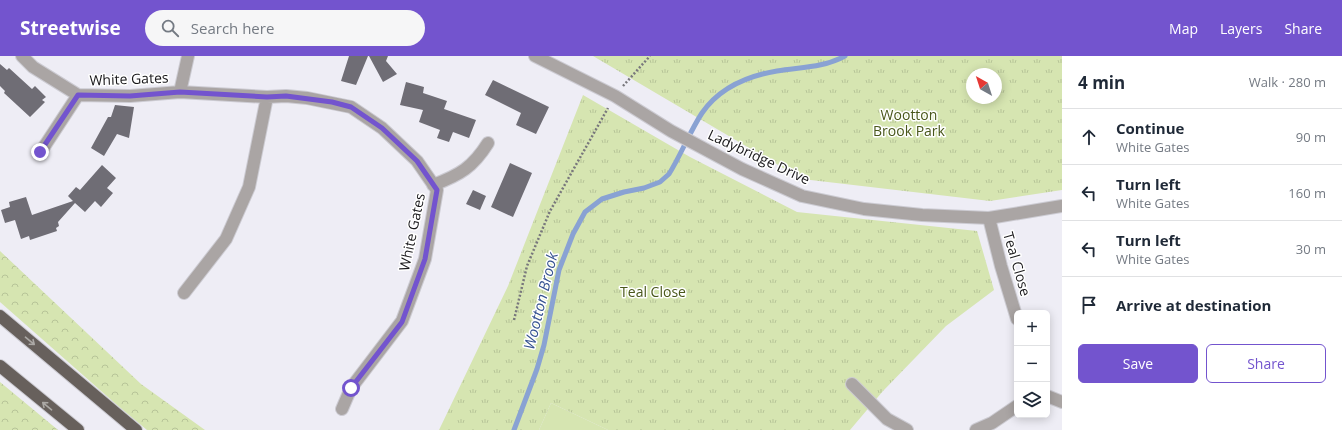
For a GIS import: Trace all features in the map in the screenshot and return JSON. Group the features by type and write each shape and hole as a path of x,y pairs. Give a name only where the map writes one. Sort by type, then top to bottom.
{"highway":[{"path":"0,316 136,430"},
{"path":"0,366 78,430"}],"street":[{"name":"White Gates","path":"22,56 33,67 78,95 130,96 180,92 267,97 286,96 307,98 351,107 382,128 417,161 437,190 425,259 402,322 351,388 342,409"},
{"name":"White Gates","path":"180,92 188,56"},
{"name":"Ladybridge Drive","path":"535,56 615,96 671,131 742,169 802,196 864,209 922,215 989,218 1062,206"},
{"name":"White Gates","path":"40,152 78,95"},
{"path":"184,293 226,239 249,187 267,97"},
{"name":"White Gates","path":"433,184 456,176 467,168 479,157 488,143"},
{"name":"Teal Close","path":"989,218 1014,310"},
{"path":"852,384 887,419 907,430"},
{"path":"1050,397 1062,402"},
{"path":"976,430 992,423 1014,408"}],"path":[{"path":"514,320 527,266 550,211 615,96 650,56"}],"green space":[{"name":"Wootton Brook Park","path":"593,56 1062,56 1062,190 990,201 802,179"},
{"name":"Teal Close","path":"583,95 690,157 797,212 977,231 994,290 946,326 883,391 850,430 608,430 551,403 539,430 439,430 508,286"},
{"path":"0,251 141,384 205,430 147,430 117,405 0,302"},
{"path":"0,382 58,430 0,430"},
{"path":"551,403 608,430 539,430"}],"building":[{"path":"349,56 368,56 356,85 341,81"},
{"path":"369,56 388,56 386,61 397,74 383,82"},
{"path":"0,64 7,70 9,68 32,89 35,86 46,97 42,100 45,102 30,117 4,93 5,91 0,86"},
{"path":"493,80 549,107 536,134 516,125 521,113 485,95"},
{"path":"406,82 424,87 423,93 447,101 444,109 476,120 469,138 453,132 449,142 437,138 440,130 419,122 423,110 400,105"},
{"path":"115,105 134,107 129,138 117,134 104,156 91,148 108,117 111,117"},
{"path":"510,163 532,173 513,217 491,207"},
{"path":"102,165 116,178 107,188 113,193 101,207 95,201 85,212 75,203 58,222 59,226 56,228 57,231 30,240 29,236 21,239 15,220 5,223 1,210 10,207 9,202 26,197 32,215 73,201 68,196 76,187 80,190"},
{"path":"473,190 486,196 480,210 466,204"}],"waterway":[{"name":"Wootton Brook","path":"514,430 537,369 544,345 559,270 573,234 585,212 602,199 644,188 660,182 669,174 693,127 702,113 717,96 735,84 766,73 820,65 845,56"}],"route":[{"path":"40,152 78,95 130,96 180,92 307,98 351,107 382,128 417,161 437,190 425,259 402,322 351,388"}]}
